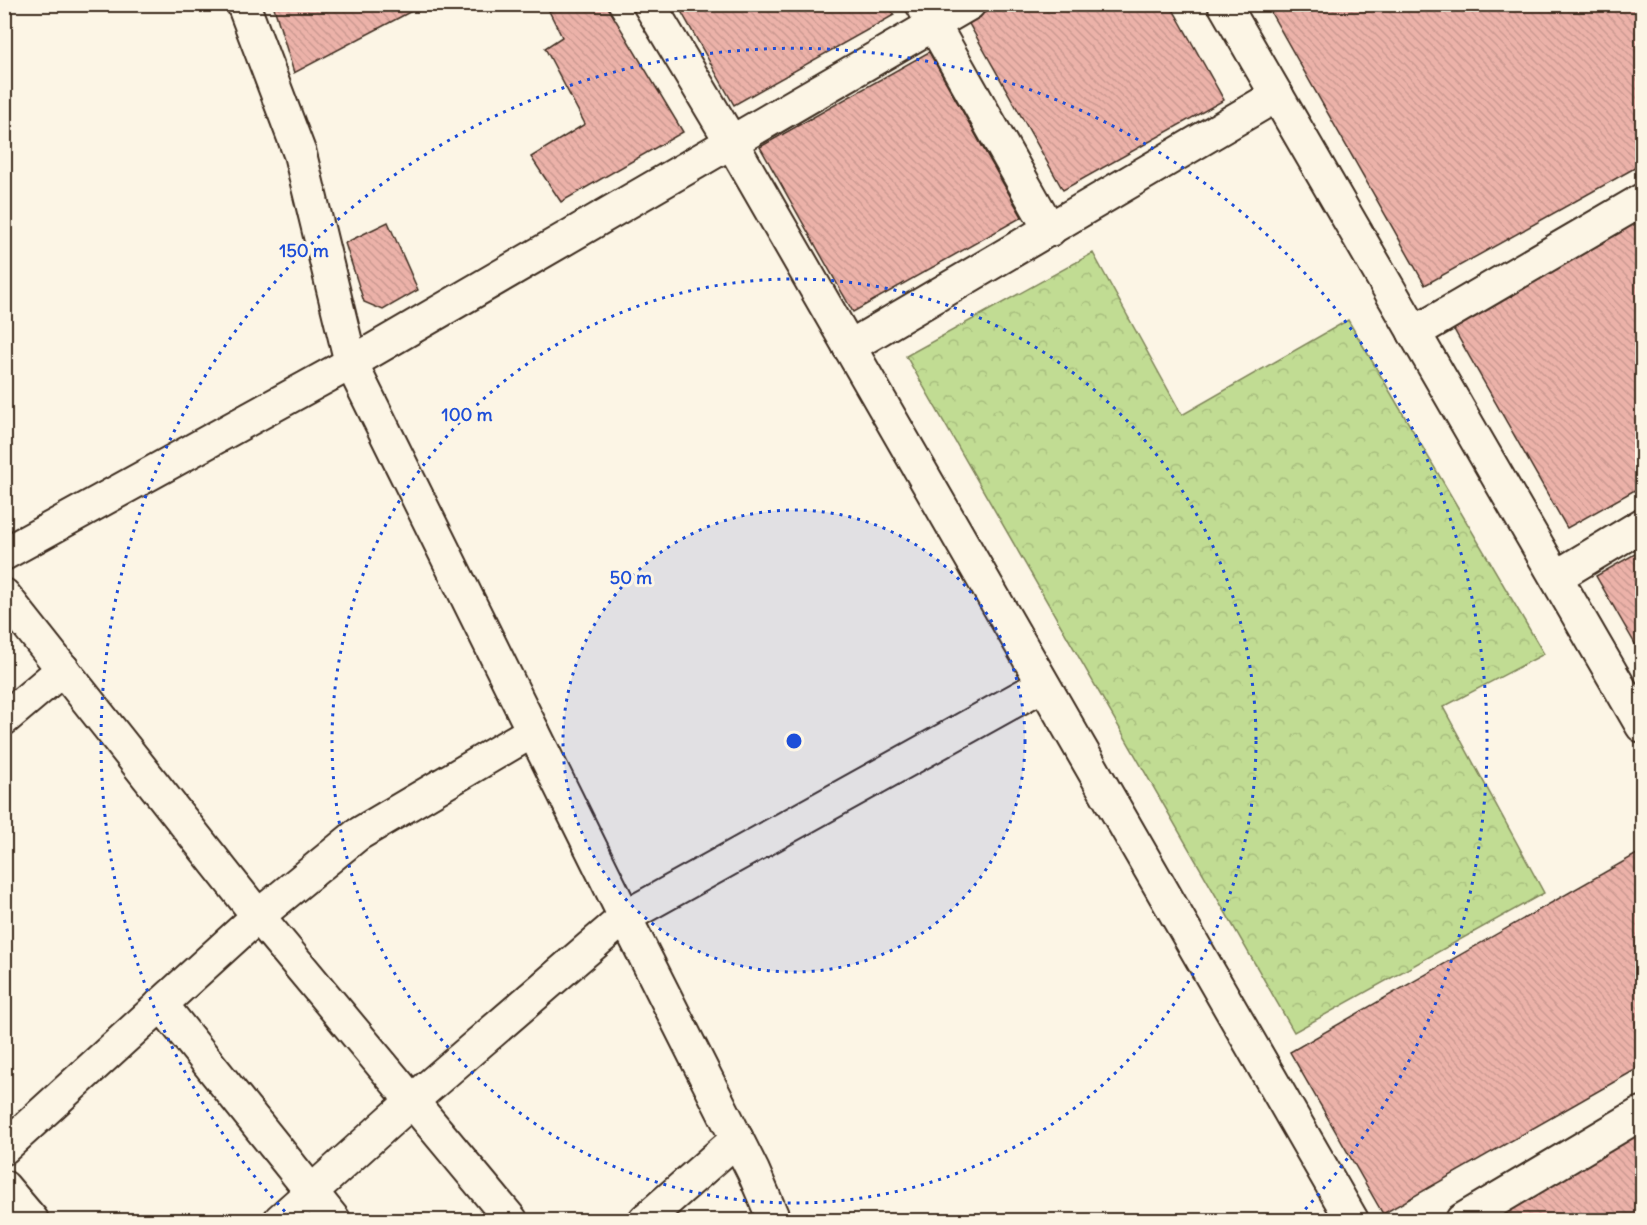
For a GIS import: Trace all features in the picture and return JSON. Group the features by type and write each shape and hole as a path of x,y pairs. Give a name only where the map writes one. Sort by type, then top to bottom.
{"street":[{"path":"243,4 300,154 351,363 532,731 753,1171 774,1221"},
{"path":"649,4 732,143 1352,1221"},
{"path":"4,554 351,363 732,143 928,15 969,4"},
{"path":"1224,4 1642,726"},
{"path":"928,15 1050,230"},
{"path":"849,347 1277,95"},
{"path":"1414,333 1642,200"},
{"path":"1556,578 1642,525"},
{"path":"4,595 258,916 511,1221"},
{"path":"4,719 63,669"},
{"path":"280,1221 412,1101 625,917 1043,684"},
{"path":"4,1148 258,916 357,835 532,731"},
{"path":"161,1004 334,1221"},
{"path":"1462,1221 1642,1113"},
{"path":"645,1221 737,1139"},
{"path":"4,1187 32,1221"}],"green space":[{"path":"1093,253 1182,415 1348,320 1544,654 1443,707 1544,893 1294,1032 906,356"}],"building":[{"path":"273,4 425,4 294,73"},
{"path":"560,4 606,4 683,132 561,202 531,157 585,124 545,48 562,37 549,11"},
{"path":"677,4 888,4 894,15 734,105"},
{"path":"999,4 1170,4 1224,100 1063,190 968,22"},
{"path":"1266,4 1642,4 1642,164 1425,285"},
{"path":"929,52 1022,217 853,312 760,147"},
{"path":"1642,219 1642,486 1567,528 1452,326"},
{"path":"388,222 418,290 383,310 364,302 345,243"},
{"path":"1642,550 1642,656 1596,576"},
{"path":"1642,851 1642,1066 1383,1214 1290,1052"},
{"path":"1642,1125 1642,1220 1478,1220"}]}
